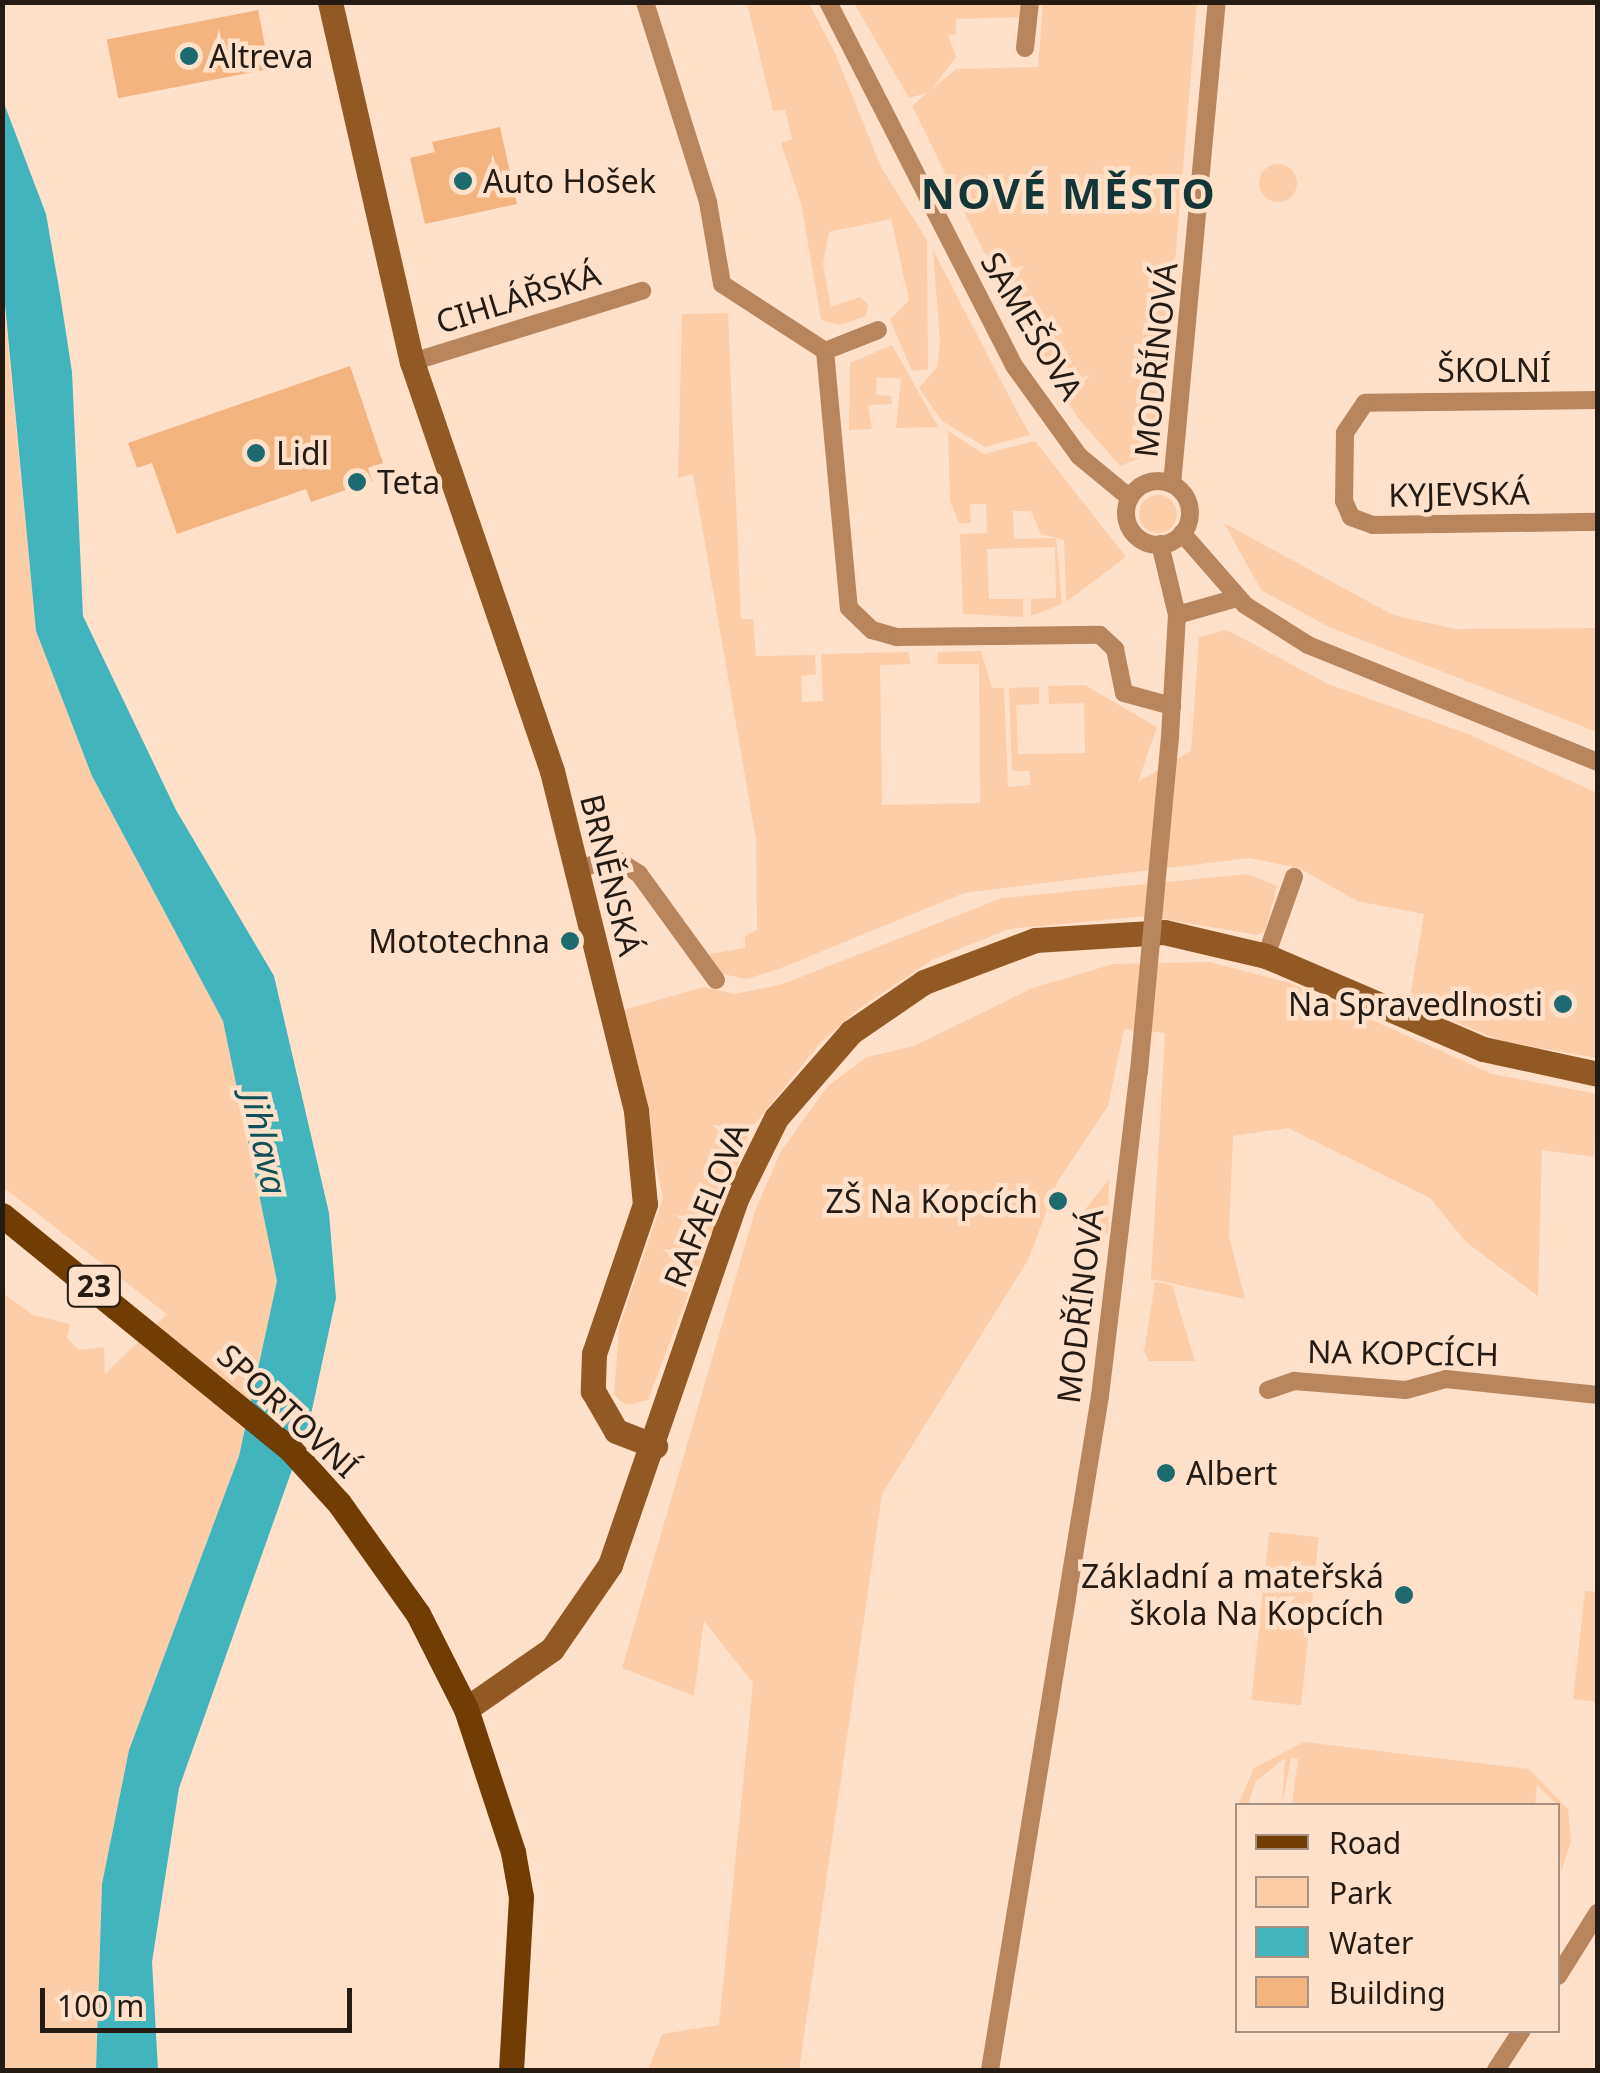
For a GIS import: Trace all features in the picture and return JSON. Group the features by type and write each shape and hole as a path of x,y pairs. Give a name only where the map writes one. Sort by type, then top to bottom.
{"main road":[{"name":"BRNĚNSKÁ","path":"330,2 412,362 579,870 646,1184 640,1226 594,1354 593,1391 616,1431 655,1446"},
{"name":"RAFAELOVA","path":"655,1446 751,1163 795,1092 866,1020 952,967 1063,935 1164,932 1266,956 1483,1049 1598,1074"},
{"name":"SPORTOVNÍ","path":"2,1214 254,1414 340,1503 418,1614 466,1709"},
{"path":"466,1709 496,1694 552,1649 598,1587 655,1446"},
{"name":"23","path":"466,1709 518,1882 518,2003 511,2070"}],"street":[{"path":"645,2 708,202 722,284 825,351"},
{"name":"SAMEŠOVA","path":"828,2 1014,367 1079,456 1130,498 1129,526 1160,544"},
{"path":"1025,48 1030,2"},
{"name":"MODŘÍNOVÁ","path":"1172,484 1218,2"},
{"name":"CIHLÁŘSKÁ","path":"412,362 642,291"},
{"path":"825,351 878,330"},
{"path":"825,351 849,608 872,630 896,637 1100,635 1115,649 1124,693 1172,706"},
{"name":"ŠKOLNÍ","path":"1390,399 1598,400"},
{"name":"KYJEVSKÁ","path":"1390,399 1364,404 1345,433 1351,517 1373,525 1598,522"},
{"path":"1130,498 1143,484 1172,484 1189,506 1182,533 1160,544"},
{"path":"1182,533 1237,598 1308,645 1392,685 1598,762"},
{"name":"MODŘÍNOVÁ","path":"990,2070 1100,1396 1139,1072 1170,737 1177,615 1160,544"},
{"path":"1177,615 1237,598"},
{"path":"579,870 612,857 639,874 716,980"},
{"path":"1266,956 1294,876"},
{"name":"NA KOPCÍCH","path":"1268,1390 1294,1380 1406,1390 1446,1379 1598,1395"},
{"path":"1560,1973 1598,1912"},
{"path":"1496,2070 1520,2033"}],"green space":[{"path":"747,3 809,3 836,55 881,167 927,240 928,369 912,371 890,320 909,300 891,219 829,232 823,264 831,307 860,297 868,304 866,316 840,325 821,320 801,203 781,143 792,139 785,110 773,111"},
{"path":"854,3 1025,3 1025,17 956,19 956,34 948,35 956,57 931,90 956,69 1038,67 1043,3 1197,3 1159,450 1120,466 1078,418 1018,321 912,106 927,93 909,98"},
{"path":"1278,164 1291,170 1297,183 1291,196 1278,202 1265,196 1259,183 1265,170"},
{"path":"933,250 1030,435 985,447 942,421 919,388 937,367 940,342"},
{"path":"2,283 36,631 92,776 223,1021 277,1281 239,1456 129,1750 102,1884 96,2070 3,2070 3,1293 33,1315 70,1324 67,1338 79,1350 104,1347 105,1374 167,1314 3,1187"},
{"path":"728,313 741,619 753,619 756,656 815,655 816,674 801,676 802,702 823,701 821,654 908,652 911,664 880,665 882,805 980,803 979,664 937,664 938,652 981,651 992,688 1004,688 1008,787 1031,785 1029,771 1012,771 1009,688 1039,687 1039,704 1016,705 1018,754 1085,753 1084,703 1049,704 1048,686 1085,685 1157,727 1138,782 1191,751 1199,637 1227,630 1328,684 1468,734 1597,793 1597,1058 1502,1041 1409,1003 1424,914 1357,901 1299,868 1249,858 964,893 781,968 747,979 718,973 704,955 745,948 745,936 757,930 756,840 693,474 678,478 682,314"},
{"path":"892,345 938,427 896,428 901,379 877,377 876,395 891,396 892,404 868,405 872,429 849,430 850,363"},
{"path":"948,431 984,454 1035,441 1126,557 1066,602 1064,540 1041,534 1031,511 1013,511 1014,539 1056,538 1062,604 1031,616 1031,599 1056,598 1055,547 987,549 989,599 1023,599 1023,617 963,614 960,534 987,533 986,504 970,504 971,523 959,523 950,501"},
{"path":"1158,495 1171,501 1177,514 1171,527 1158,533 1145,527 1139,514 1145,501"},
{"path":"1224,523 1393,615 1455,629 1597,628 1597,732 1331,628 1261,590"},
{"path":"1248,874 1277,886 1265,931 1257,935 1147,916 1009,929 932,960 860,1008 820,1043 751,1129 648,1400 626,1405 614,1395 619,1327 663,1199 624,1010 704,987 735,994 783,984 1002,898"},
{"path":"1209,962 1290,983 1492,1074 1597,1094 1594,1157 1542,1150 1538,1296 1466,1242 1430,1198 1288,1128 1233,1136 1229,1236 1245,1299 1151,1279 1165,1033 1124,1029 1108,1106 1058,1181 1028,1260 882,1494 799,2070 648,2070 662,2034 719,2025 753,1683 704,1621 694,1696 622,1668 755,1211 781,1151 827,1087 867,1057 914,1046 1033,988 1113,964"},
{"path":"1109,1179 1108,1232 1100,1242 1082,1241 1077,1220"},
{"path":"1155,1282 1172,1285 1195,1361 1149,1361 1144,1352"},
{"path":"1269,1532 1319,1537 1301,1705 1251,1700"},
{"path":"1585,1591 1597,1592 1597,1702 1573,1699"},
{"path":"1304,1742 1529,1769 1568,1809 1571,1841 1561,1872 1560,1803 1555,1803 1537,1785 1535,1803 1292,1803 1298,1759 1291,1758 1282,1803 1285,1758 1256,1781 1249,1803 1239,1803 1254,1768"}],"water":[{"name":"Jihlava","path":"2,98 46,214 60,294 72,372 83,616 176,810 274,976 329,1213 336,1298 310,1419 179,1788 152,1962 158,2070 96,2070 102,1884 129,1750 239,1456 277,1281 223,1021 92,776 36,631 3,283"}],"building":[{"name":"Altreva","path":"258,10 269,69 118,98 107,39"},
{"name":"Auto Hošek","path":"500,127 517,204 425,224 410,158 435,152 432,142"},
{"name":"Lidl","path":"350,366 383,463 368,468 372,481 311,502 306,489 177,534 152,463 137,468 128,443"}],"place":[{"name":"Altreva","path":"189,56"},
{"name":"Auto Hošek","path":"463,181"},
{"name":"Lidl","path":"256,453"},
{"name":"Teta","path":"357,482"},
{"name":"Mototechna","path":"570,941"},
{"name":"Na Spravedlnosti","path":"1563,1004"},
{"name":"ZŠ Na Kopcích","path":"1058,1201"},
{"name":"Albert","path":"1166,1473"},
{"name":"Základní a mateřská škola Na Kopcích","path":"1404,1595"}],"district":[{"name":"NOVÉ MĚSTO","path":"1069,193"}]}
